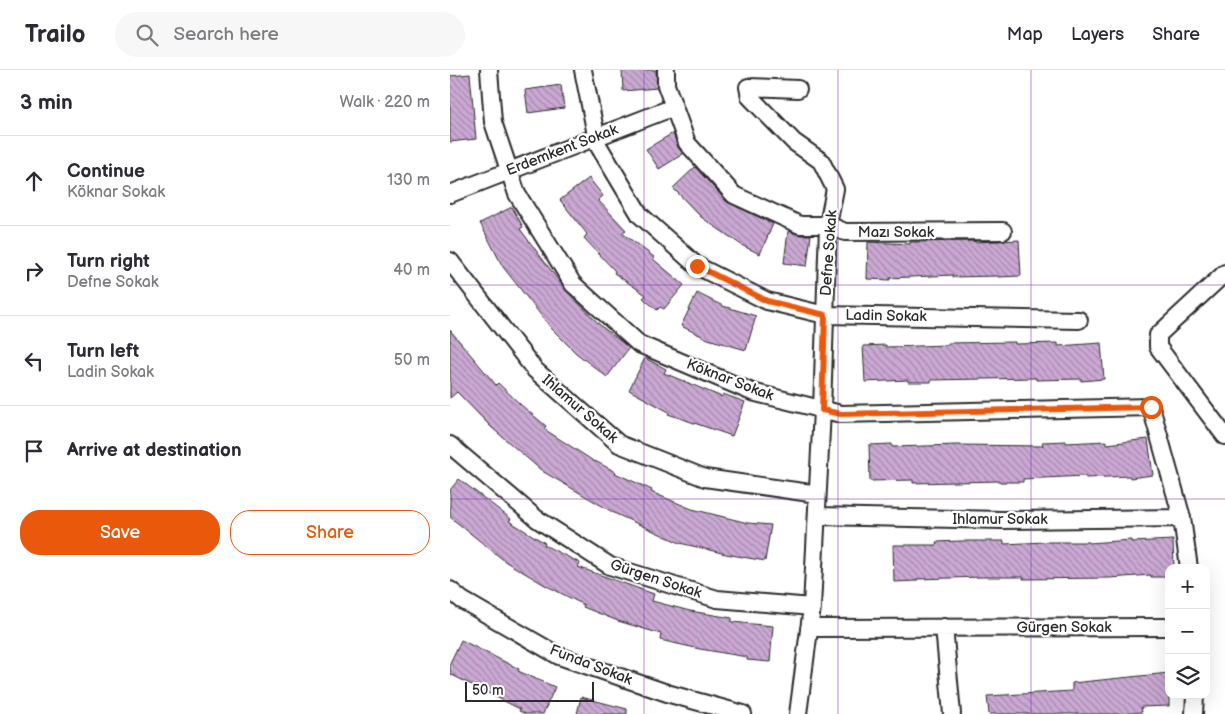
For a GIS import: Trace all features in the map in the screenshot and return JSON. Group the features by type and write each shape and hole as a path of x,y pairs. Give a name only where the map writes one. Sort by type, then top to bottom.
{"street":[{"name":"Köknar Sokak","path":"489,70 493,122 517,194 573,284 639,344 752,392 841,414 1151,407 1182,518"},
{"name":"Ladin Sokak","path":"582,70 598,145 640,214 697,266 767,301 825,315 1079,320"},
{"name":"Mazı Sokak","path":"666,70 666,85 687,143 734,196 800,225 828,225 845,232 1003,231"},
{"name":"Defne Sokak","path":"798,89 748,87 750,97 794,142 821,162 835,189 828,225 822,410 817,494 818,516 812,607 798,714"},
{"name":"Erdemkent Sokak","path":"450,194 674,107"},
{"name":"Ihlamur Sokak","path":"450,261 535,370 619,444 705,478 817,494"},
{"path":"1225,273 1158,335 1158,347 1225,436"},
{"name":"Gürgen Sokak","path":"450,445 537,519 610,566 717,599 812,607"},
{"name":"Ihlamur Sokak","path":"818,516 1002,520 1182,518"},
{"path":"1182,518 1188,564"},
{"name":"Funda Sokak","path":"450,590 462,600 559,656 670,694 743,714"},
{"path":"944,627 952,714"},
{"name":"Gürgen Sokak","path":"809,628 1165,627"},
{"path":"1194,699 1194,714"}],"building":[{"path":"622,70 656,70 657,88 623,91"},
{"path":"470,74 476,139 450,142 450,76"},
{"path":"561,85 564,108 528,113 525,90"},
{"path":"673,133 678,147 683,154 659,169 646,149"},
{"path":"695,167 727,202 773,224 760,254 743,246 701,217 673,188"},
{"path":"589,178 603,196 598,200 626,230 622,233 654,257 653,259 684,285 664,309 660,307 657,310 643,298 646,295 614,273 615,271 584,238 587,234 560,200"},
{"path":"512,207 523,227 520,229 565,289 601,326 629,348 607,377 576,353 551,328 503,267 480,223"},
{"path":"788,231 800,235 811,235 807,266 784,263"},
{"path":"1019,240 1021,276 953,277 953,275 890,278 890,280 867,279 868,242 910,244 910,242"},
{"path":"697,293 723,306 756,316 746,350 708,339 681,326"},
{"path":"450,330 496,385 498,383 546,426 544,429 595,462 652,490 651,492 692,509 748,523 771,525 765,561 680,543 616,514 542,471 491,427 457,392 450,398"},
{"path":"1015,342 1015,344 1058,343 1058,346 1101,343 1104,379 1081,381 1081,379 1036,380 1036,378 931,380 931,382 908,382 908,380 865,382 863,346 886,345 886,347 948,345 948,343"},
{"path":"645,358 666,369 664,373 722,397 723,394 745,402 732,436 668,414 669,412 629,390"},
{"path":"1148,439 1153,475 1130,478 1130,476 1086,478 1085,476 1023,479 1023,482 913,483 913,480 870,481 869,445 892,444 892,447 957,445 1043,446 1042,442 1107,441 1107,444"},
{"path":"459,479 511,519 509,521 545,543 544,545 580,563 578,567 654,594 652,601 690,611 732,618 732,622 773,626 770,662 747,660 747,657 660,640 661,634 618,621 583,607 584,605 545,585 506,562 450,517 450,490"},
{"path":"1173,540 1174,564 1165,564 1165,577 1151,577 1151,575 1110,578 1023,579 1023,577 982,577 917,579 917,581 894,582 893,545 937,545 936,542 960,541 1004,541 1004,544 1045,542 1089,543"},
{"path":"461,640 519,669 518,671 555,687 543,714 526,714 519,711 520,709 450,674 450,663"},
{"path":"1165,673 1165,699 1169,699 1169,706 1141,707 1142,712 1123,714 989,714 987,696 1072,691 1072,683"},
{"path":"581,697 627,709 627,714 577,714"}],"route":[{"path":"697,266 767,301 825,315 822,410 841,414 1151,407"}]}
